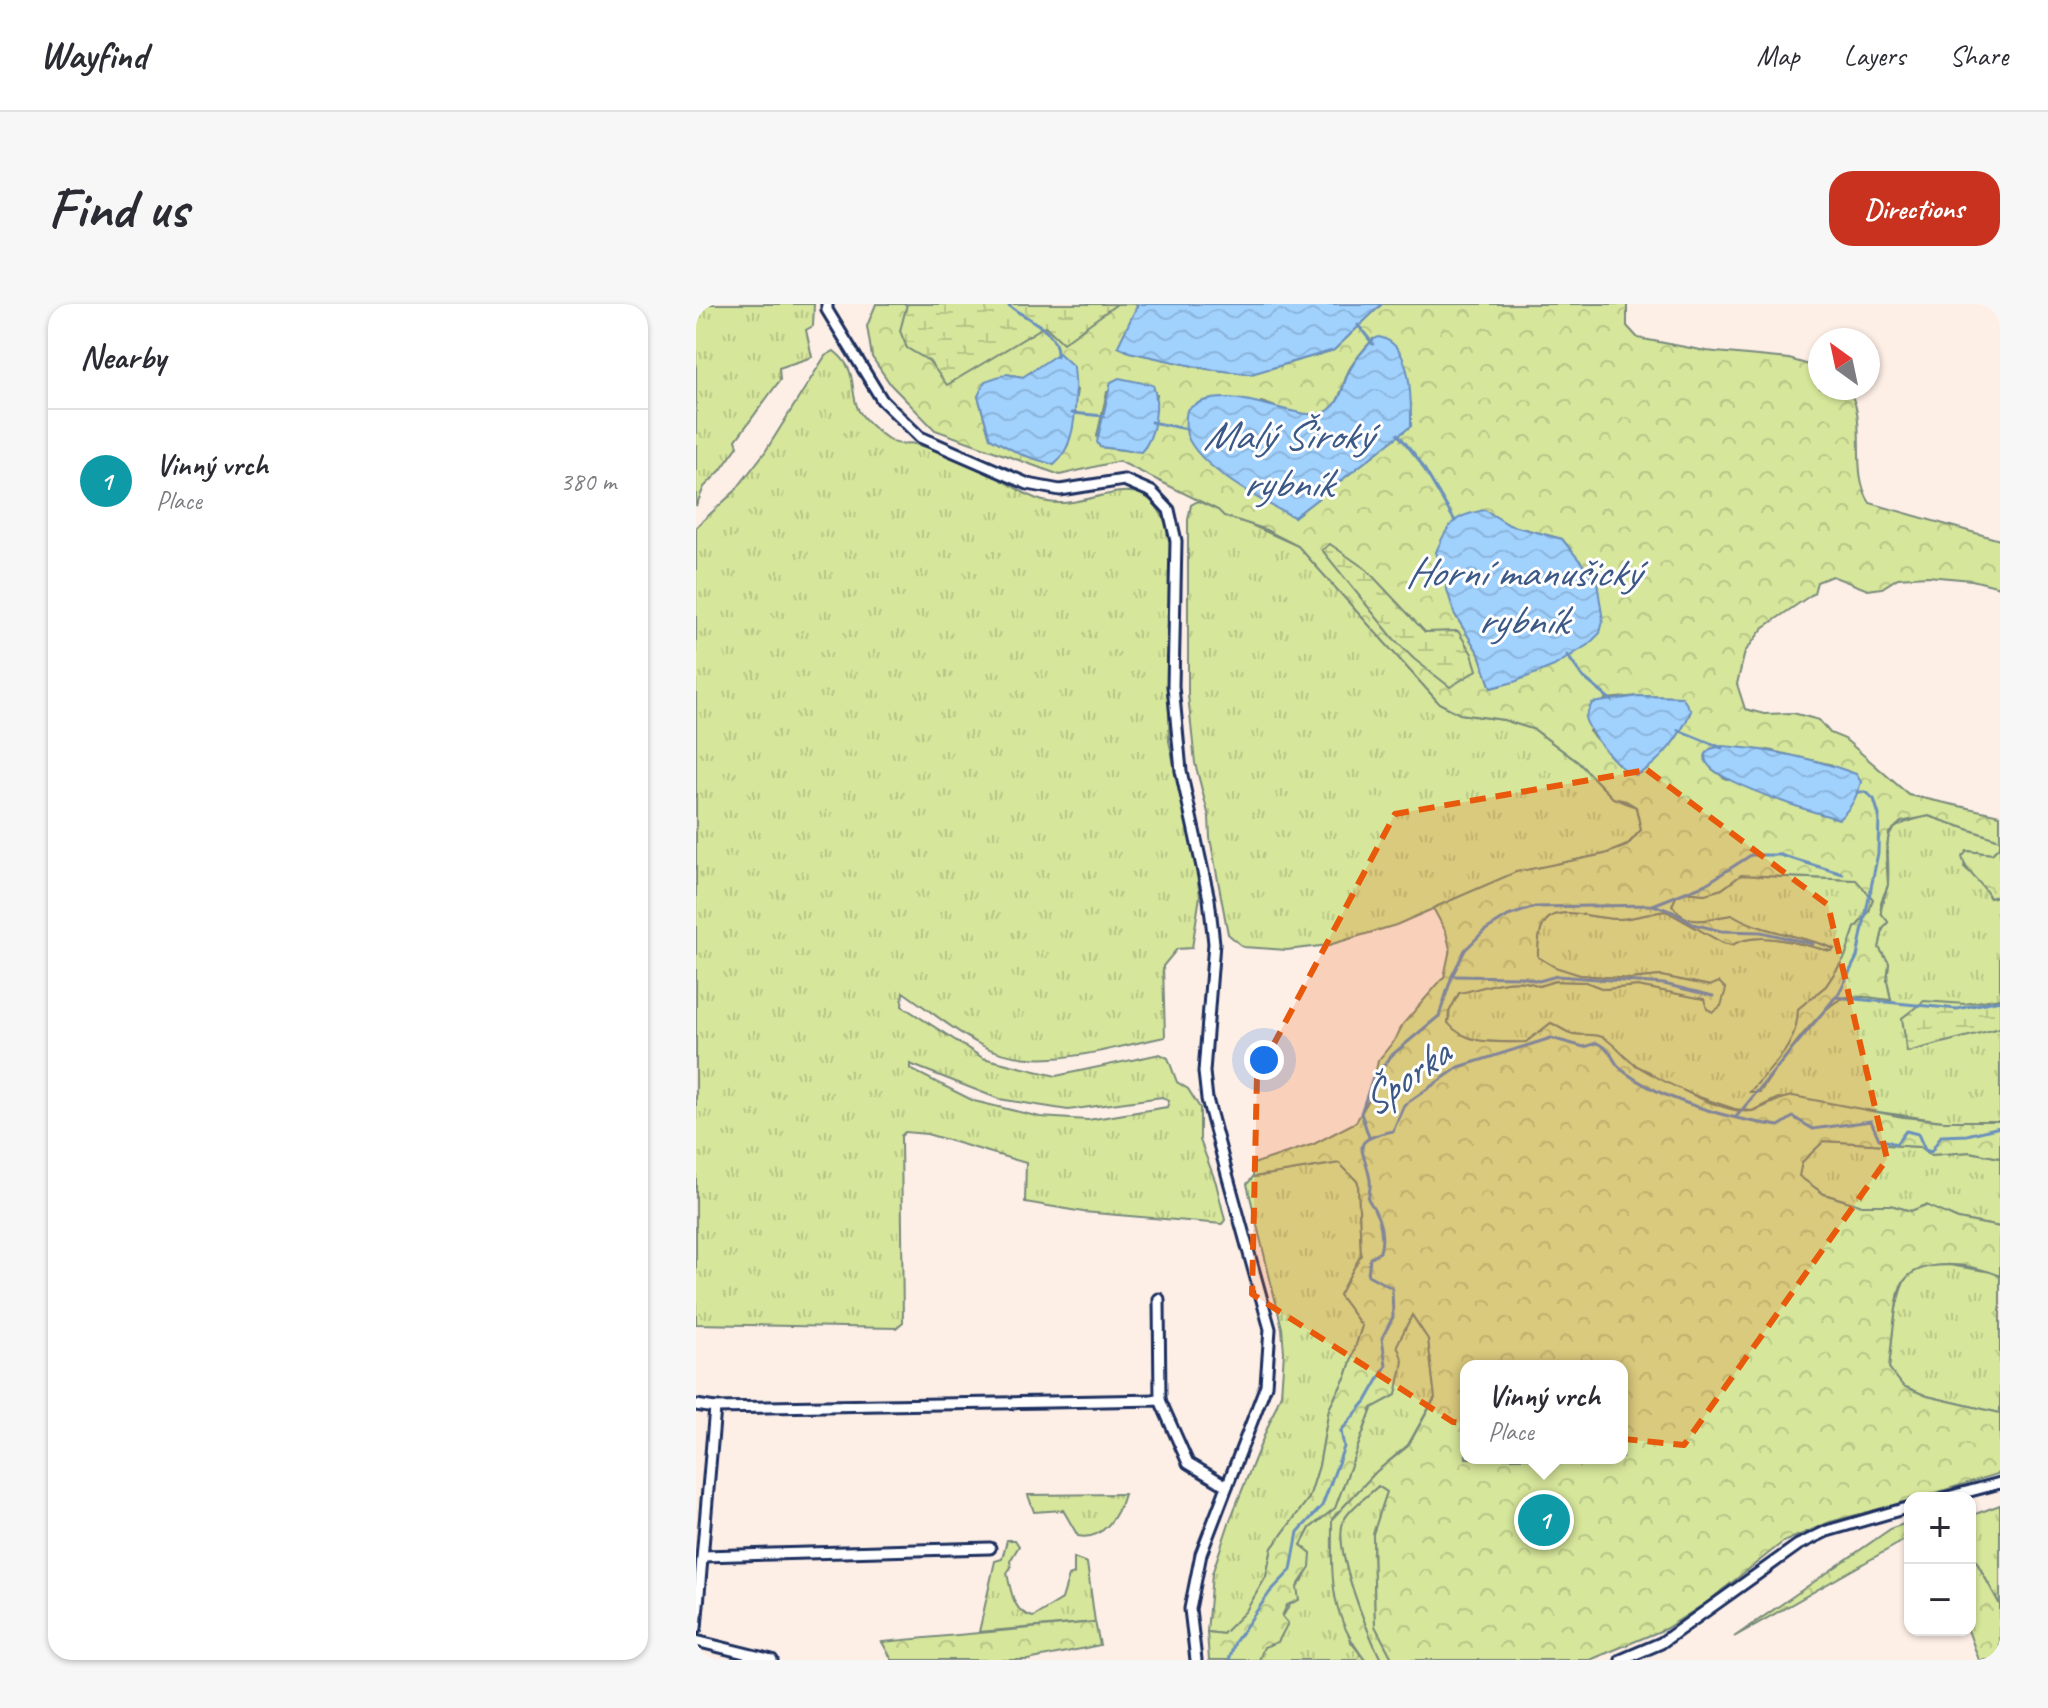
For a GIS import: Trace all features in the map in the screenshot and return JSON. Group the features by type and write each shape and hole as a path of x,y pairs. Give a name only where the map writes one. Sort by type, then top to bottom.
{"street":[{"path":"827,304 827,310 882,400 920,437 1028,484 1060,490 1124,480 1152,492 1169,510 1176,541 1173,686 1181,771 1209,899 1214,943 1204,1072 1207,1099 1270,1329 1266,1385 1201,1554 1190,1609 1196,1660"},
{"path":"1159,1299 1160,1400 1188,1463 1227,1486"},
{"path":"696,1405 715,1408 1160,1400"},
{"path":"696,1628 715,1408"},
{"path":"1966,1492 2000,1483"},
{"path":"696,1497 708,1499"},
{"path":"1621,1660 1661,1643 1798,1545 1827,1531 1904,1509"},
{"path":"703,1556 990,1548"},
{"path":"696,1641 772,1660"}],"highlighted area":[{"path":"1647,770 1828,905 1887,1159 1684,1445 1453,1422 1252,1294 1257,1076 1395,814"}],"green space":[{"path":"696,304 814,304 813,326 806,330 812,357 779,368 780,380 736,440 738,446 704,487 696,506"},
{"path":"876,304 1137,304 1118,347 1207,369 1251,374 1334,350 1382,304 1627,304 1627,326 1638,338 1706,351 1789,359 1808,365 1808,400 1854,400 1859,428 1860,475 1870,503 2000,540 2000,587 1972,580 1927,576 1898,578 1882,588 1868,590 1832,576 1817,582 1814,593 1763,628 1745,652 1737,684 1745,709 1764,714 1793,713 1819,720 1830,733 1845,739 1909,795 2000,815 2000,840 1929,816 1901,822 1889,833 1886,852 1888,885 1881,902 1881,913 1888,922 1883,929 1879,948 1889,963 1887,981 1891,1000 1847,997 1837,1001 1812,1023 1760,1092 1750,1092 1789,1044 1798,1009 1826,986 1845,957 1855,928 1869,912 1873,899 1856,880 1741,875 1722,889 1705,894 1685,892 1676,897 1672,905 1678,913 1692,920 1733,915 1757,926 1834,949 1831,951 1768,938 1743,940 1732,945 1723,943 1666,911 1617,919 1562,913 1552,916 1544,924 1539,937 1538,957 1555,967 1580,975 1630,979 1661,976 1710,986 1719,982 1726,989 1721,1006 1713,1012 1707,1009 1704,999 1638,986 1604,989 1586,982 1555,981 1539,986 1519,981 1459,993 1449,1012 1448,1023 1464,1036 1494,1042 1526,1042 1551,1023 1573,1034 1600,1036 1633,1063 1661,1079 1710,1102 1741,1111 1757,1110 1793,1096 1903,1117 2000,1121 2000,1158 1970,1152 1930,1155 1920,1147 1824,1141 1802,1162 1799,1176 1824,1194 1859,1205 1890,1205 1911,1211 1926,1205 1958,1219 2000,1227 2000,1276 1976,1268 1947,1265 1932,1266 1908,1276 1899,1293 1889,1368 1903,1386 1927,1396 2000,1413 2000,1473 1938,1492 1904,1492 1904,1503 1830,1522 1783,1542 1706,1603 1665,1629 1590,1660 1393,1660 1375,1626 1373,1534 1387,1492 1378,1486 1349,1512 1341,1535 1353,1591 1381,1660 1365,1660 1353,1643 1338,1610 1333,1576 1332,1519 1376,1472 1408,1446 1435,1398 1428,1339 1412,1315 1397,1345 1403,1361 1396,1395 1372,1408 1335,1508 1310,1528 1301,1545 1311,1553 1310,1567 1297,1587 1299,1600 1287,1605 1282,1616 1288,1623 1278,1642 1264,1647 1259,1660 1209,1660 1207,1632 1223,1634 1246,1611 1266,1577 1272,1548 1309,1498 1319,1466 1329,1409 1347,1374 1362,1326 1339,1295 1361,1255 1358,1182 1339,1163 1253,1177 1253,1164 1314,1144 1356,1122 1370,1098 1378,1061 1403,1024 1444,977 1450,949 1446,932 1433,908 1516,872 1605,854 1627,846 1641,830 1636,807 1613,798 1578,762 1535,730 1504,720 1460,714 1439,703 1298,546 1264,529 1224,516 1218,510 1119,461 1060,475 935,430 891,385 872,357 867,326","holes":["1373,339 1411,426 1294,517 1225,475 1198,452 1261,402 1295,413 1325,413 1336,404 1350,368","1047,362 1077,390 1068,445 990,438 978,396 1006,374 1023,377","1107,392 1157,395 1150,437 1130,451 1100,447 1097,436","1484,510 1509,525 1562,539 1581,563 1589,644 1542,670 1491,688 1479,654 1454,613 1442,576","1682,697 1675,737 1646,770 1622,768 1589,731 1605,699","1768,750 1833,765 1726,779 1706,761"]},
{"path":"907,304 1117,304 1063,343 1045,326 947,385 929,361 907,348 900,331"},
{"path":"834,351 842,358 850,373 859,411 886,438 896,443 913,443 946,455 991,474 1037,499 1057,503 1133,492 1148,498 1161,514 1172,542 1169,741 1200,896 1192,948 1177,949 1163,966 1165,1037 1071,1056 1024,1058 979,1044 903,992 902,1006 983,1058 1056,1076 1160,1054 1168,1058 1177,1082 1188,1089 1200,1108 1200,1140 1216,1183 1225,1220 1222,1224 1083,1212 1025,1202 1026,1163 927,1134 905,1132 901,1136 903,1322 896,1328 696,1324 696,527 734,492 765,452 825,356","holes":["910,1064 999,1099 1068,1110 1162,1097 1169,1101 1167,1107 1088,1120 1040,1117 974,1101 910,1069"]},
{"path":"1198,501 1298,546 1439,703 1460,714 1504,720 1535,730 1578,762 1613,798 1636,807 1641,830 1627,845 1605,854 1515,873 1396,925 1329,945 1287,950 1243,947 1228,934 1209,817 1195,763 1188,695 1188,520 1191,505"},
{"path":"1330,544 1367,570 1425,632 1458,631 1472,654 1477,670 1450,687 1414,659 1322,550"},
{"path":"1929,816 2000,840 2000,846 1992,854 1968,851 1964,867 1984,885 1989,897 2000,895 2000,1121 1943,1121 1778,1098 1752,1111 1735,1109 1660,1081 1603,1037 1571,1034 1551,1023 1526,1043 1478,1041 1455,1032 1448,1023 1449,1012 1459,993 1499,983 1519,981 1539,986 1555,981 1586,982 1604,989 1638,986 1704,999 1711,986 1661,976 1630,979 1580,975 1555,968 1538,957 1539,937 1544,924 1552,916 1574,913 1623,919 1666,911 1723,943 1732,945 1743,940 1768,938 1831,951 1833,948 1757,926 1733,915 1707,920 1685,918 1672,905 1676,896 1685,892 1705,894 1722,889 1741,875 1857,880 1873,899 1869,912 1855,928 1845,957 1826,986 1798,1009 1789,1044 1751,1092 1759,1092 1812,1023 1837,1001 1858,996 1891,1000 1887,981 1889,963 1879,948 1883,929 1888,922 1881,913 1888,883 1889,837 1899,825"},
{"path":"2000,846 2000,895 1990,898 1962,857 1967,851 1992,854"},
{"path":"2000,998 2000,1028 1907,1052 1902,1018 1924,1001 1965,1004"},
{"path":"1824,1141 1920,1147 1930,1155 1970,1152 2000,1158 2000,1227 1958,1219 1926,1205 1911,1211 1890,1205 1859,1205 1824,1194 1798,1176 1802,1162"},
{"path":"1340,1163 1358,1182 1361,1255 1339,1295 1362,1326 1347,1374 1329,1409 1319,1466 1309,1498 1272,1548 1266,1577 1246,1611 1223,1634 1207,1632 1212,1574 1230,1520 1281,1394 1282,1328 1247,1184 1253,1177"},
{"path":"1949,1265 2000,1276 2000,1413 1927,1396 1903,1386 1889,1368 1898,1302 1906,1279 1921,1268"},
{"path":"1412,1315 1428,1339 1435,1397 1408,1445 1376,1472 1332,1519 1351,1642 1365,1660 1259,1660 1263,1647 1303,1580 1311,1553 1301,1545 1310,1528 1335,1508 1396,1345"},
{"path":"1378,1486 1387,1492 1373,1535 1375,1625 1393,1660 1381,1660 1368,1631 1347,1570 1341,1535 1349,1512"},
{"path":"1124,1494 1118,1511 1108,1525 1087,1537 1078,1536 1063,1510 1034,1512 1028,1495"},
{"path":"2000,1505 2000,1605 1976,1561 1976,1514"},
{"path":"1904,1524 1904,1540 1734,1637 1892,1528"},
{"path":"1007,1540 1015,1540 1019,1546 1007,1573 1014,1600 1021,1611 1033,1617 1062,1599 1069,1576 1074,1574 1074,1558 1087,1563 1095,1622 979,1632 995,1561 1002,1559"},
{"path":"1976,1561 2000,1605 2000,1660 1979,1660 1970,1636 1976,1636"},
{"path":"1095,1622 1100,1645 1028,1660 892,1660 882,1642"}],"water":[{"path":"1138,304 1382,304 1334,350 1251,374 1207,369 1129,352 1118,346"},
{"name":"Malý Široký rybník","path":"1379,337 1390,342 1404,361 1410,388 1411,426 1294,517 1233,483 1204,459 1187,435 1187,410 1204,401 1223,398 1243,400 1301,413 1316,414 1329,410 1338,401 1356,360"},
{"path":"1059,353 1074,367 1076,392 1072,433 1062,456 1054,465 1020,454 990,438 978,396 985,381 1006,374 1023,377"},
{"path":"1119,378 1153,385 1155,420 1150,438 1141,452 1100,447 1097,442 1111,382"},
{"name":"Horní manušický rybník","path":"1485,510 1509,525 1562,539 1597,582 1603,621 1600,633 1589,644 1554,666 1491,688 1479,654 1454,613 1436,552 1453,522"},
{"path":"1639,696 1682,697 1691,711 1669,748 1636,775 1622,767 1606,751 1585,718 1592,703"},
{"path":"1722,746 1807,759 1856,774 1861,782 1853,802 1839,819 1766,796 1726,778 1705,759 1710,749"}],"waterway":[{"path":"1007,304 1047,331 1056,346 1057,356"},
{"path":"1358,325 1373,344"},
{"path":"1072,413 1104,416"},
{"path":"1151,422 1187,429"},
{"path":"1398,434 1419,460 1455,521"},
{"path":"1567,655 1583,677 1612,701"},
{"path":"1678,730 1722,748"},
{"path":"1736,1117 1839,993 1857,957 1878,853 1879,815 1874,799 1865,792 1857,792"},
{"path":"1369,1137 1361,1113 1373,1078 1392,1055 1439,1016 1452,976 1465,950 1484,931 1508,916 1535,907 1653,905 1706,884 1751,855 1780,855 1843,874"},
{"path":"1653,905 1693,924 1721,931 1761,932 1813,944"},
{"path":"1452,976 1522,977 1539,981 1557,976 1664,984 1713,996"},
{"path":"1835,997 1957,1009 2000,1000"},
{"name":"Šporka","path":"1229,1660 1235,1642 1270,1592 1291,1570 1298,1532 1322,1506 1344,1447 1341,1431 1366,1401 1386,1366 1382,1338 1393,1317 1392,1288 1368,1275 1370,1258 1380,1252 1382,1231 1368,1199 1370,1180 1362,1147 1369,1138 1393,1131 1404,1105 1459,1067 1551,1038 1584,1047 1597,1043 1607,1049 1621,1069 1654,1090 1718,1113 1760,1123 1779,1126 1793,1117 1813,1129 1871,1121 1879,1139 1896,1144 1906,1131 1918,1134 1925,1150 1931,1152 1941,1136 1967,1135 2000,1127"}],"place":[{"name":"Vinný vrch","path":"1544,1520"}]}
